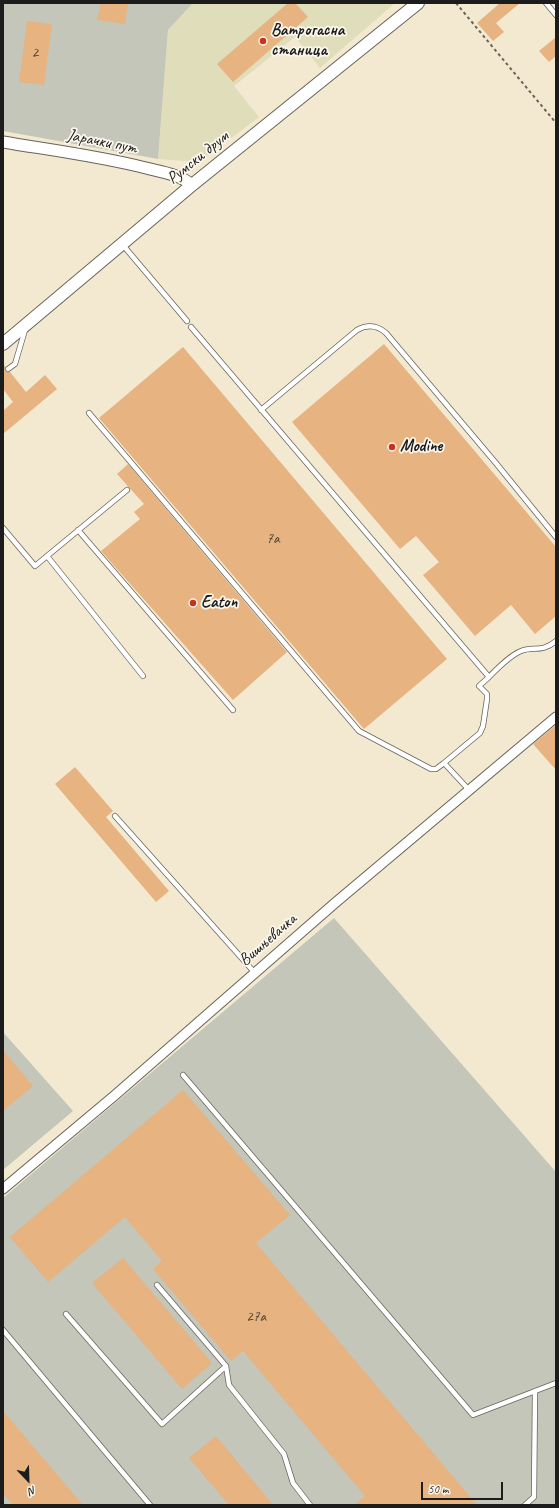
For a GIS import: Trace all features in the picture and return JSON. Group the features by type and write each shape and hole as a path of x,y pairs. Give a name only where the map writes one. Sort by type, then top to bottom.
{"main road":[{"name":"Румски друм","path":"3,344 192,185 418,3"}],"street":[{"name":"Јарачки пут","path":"3,142 124,162 175,175 185,179 192,185"},
{"name":"Вишњевачка","path":"3,1189 114,1096 335,903 470,791 556,717"}],"lane":[{"path":"546,3 556,15"},
{"path":"122,244 187,321"},
{"path":"8,370 15,364 26,324"},
{"path":"261,410 358,330 367,326 377,327 386,333 556,537"},
{"path":"191,327 489,677"},
{"path":"89,413 359,731 431,769 436,769 480,733 483,726 487,694 479,686 514,654 522,650 540,650 556,641"},
{"path":"3,528 35,566 126,490"},
{"path":"78,530 233,710"},
{"path":"47,556 143,676"},
{"path":"444,763 470,791"},
{"path":"115,816 255,973"},
{"path":"183,1075 473,1416 556,1383"},
{"path":"157,1285 226,1366 229,1385 284,1454 293,1484 310,1505"},
{"path":"66,1314 162,1424 226,1366"},
{"path":"3,1330 150,1505"},
{"path":"525,1505 534,1497 535,1392"}],"path":[{"path":"456,3 556,123"}],"shaded area":[{"path":"3,3 193,3 168,30 158,159 3,131"},
{"path":"193,3 395,3 320,68 295,37 234,86 259,117 200,162 158,159 168,30"},
{"path":"334,918 556,1172 556,1505 3,1505 3,1198"},
{"path":"3,1032 73,1111 3,1170"}],"building":[{"path":"101,3 128,4 125,24 97,20"},
{"name":"Ватрогасна станица","path":"288,3 295,3 308,17 233,82 217,64"},
{"path":"500,3 520,3 496,23 504,32 493,41 477,23"},
{"path":"27,21 52,24 44,85 19,82"},
{"path":"556,37 556,56 549,62 539,51"},
{"path":"384,344 556,547 556,616 535,634 511,605 475,636 423,575 439,562 416,536 400,549 292,422"},
{"path":"183,347 447,659 364,729 99,418"},
{"path":"3,364 5,366 5,371 10,372 26,392 45,375 57,389 3,434 3,411 13,402 3,389"},
{"name":"Eaton","path":"128,464 287,652 233,700 101,551 140,519 134,512 144,504 117,474"},
{"path":"556,725 556,770 533,744"},
{"path":"75,767 113,811 106,817 169,891 156,902 55,784"},
{"path":"3,1050 33,1086 3,1111"},
{"path":"183,1090 290,1215 256,1243 477,1505 354,1505 365,1496 243,1351 231,1361 153,1269 162,1261 125,1217 48,1282 10,1237"},
{"path":"123,1258 212,1363 182,1389 92,1283"},
{"path":"3,1411 83,1505 13,1505 3,1494"},
{"path":"216,1436 273,1505 229,1505 189,1458"}],"place":[{"name":"Ватрогасна станица","path":"263,41"},
{"name":"Modine","path":"392,447"},
{"name":"Eaton","path":"193,603"}]}
